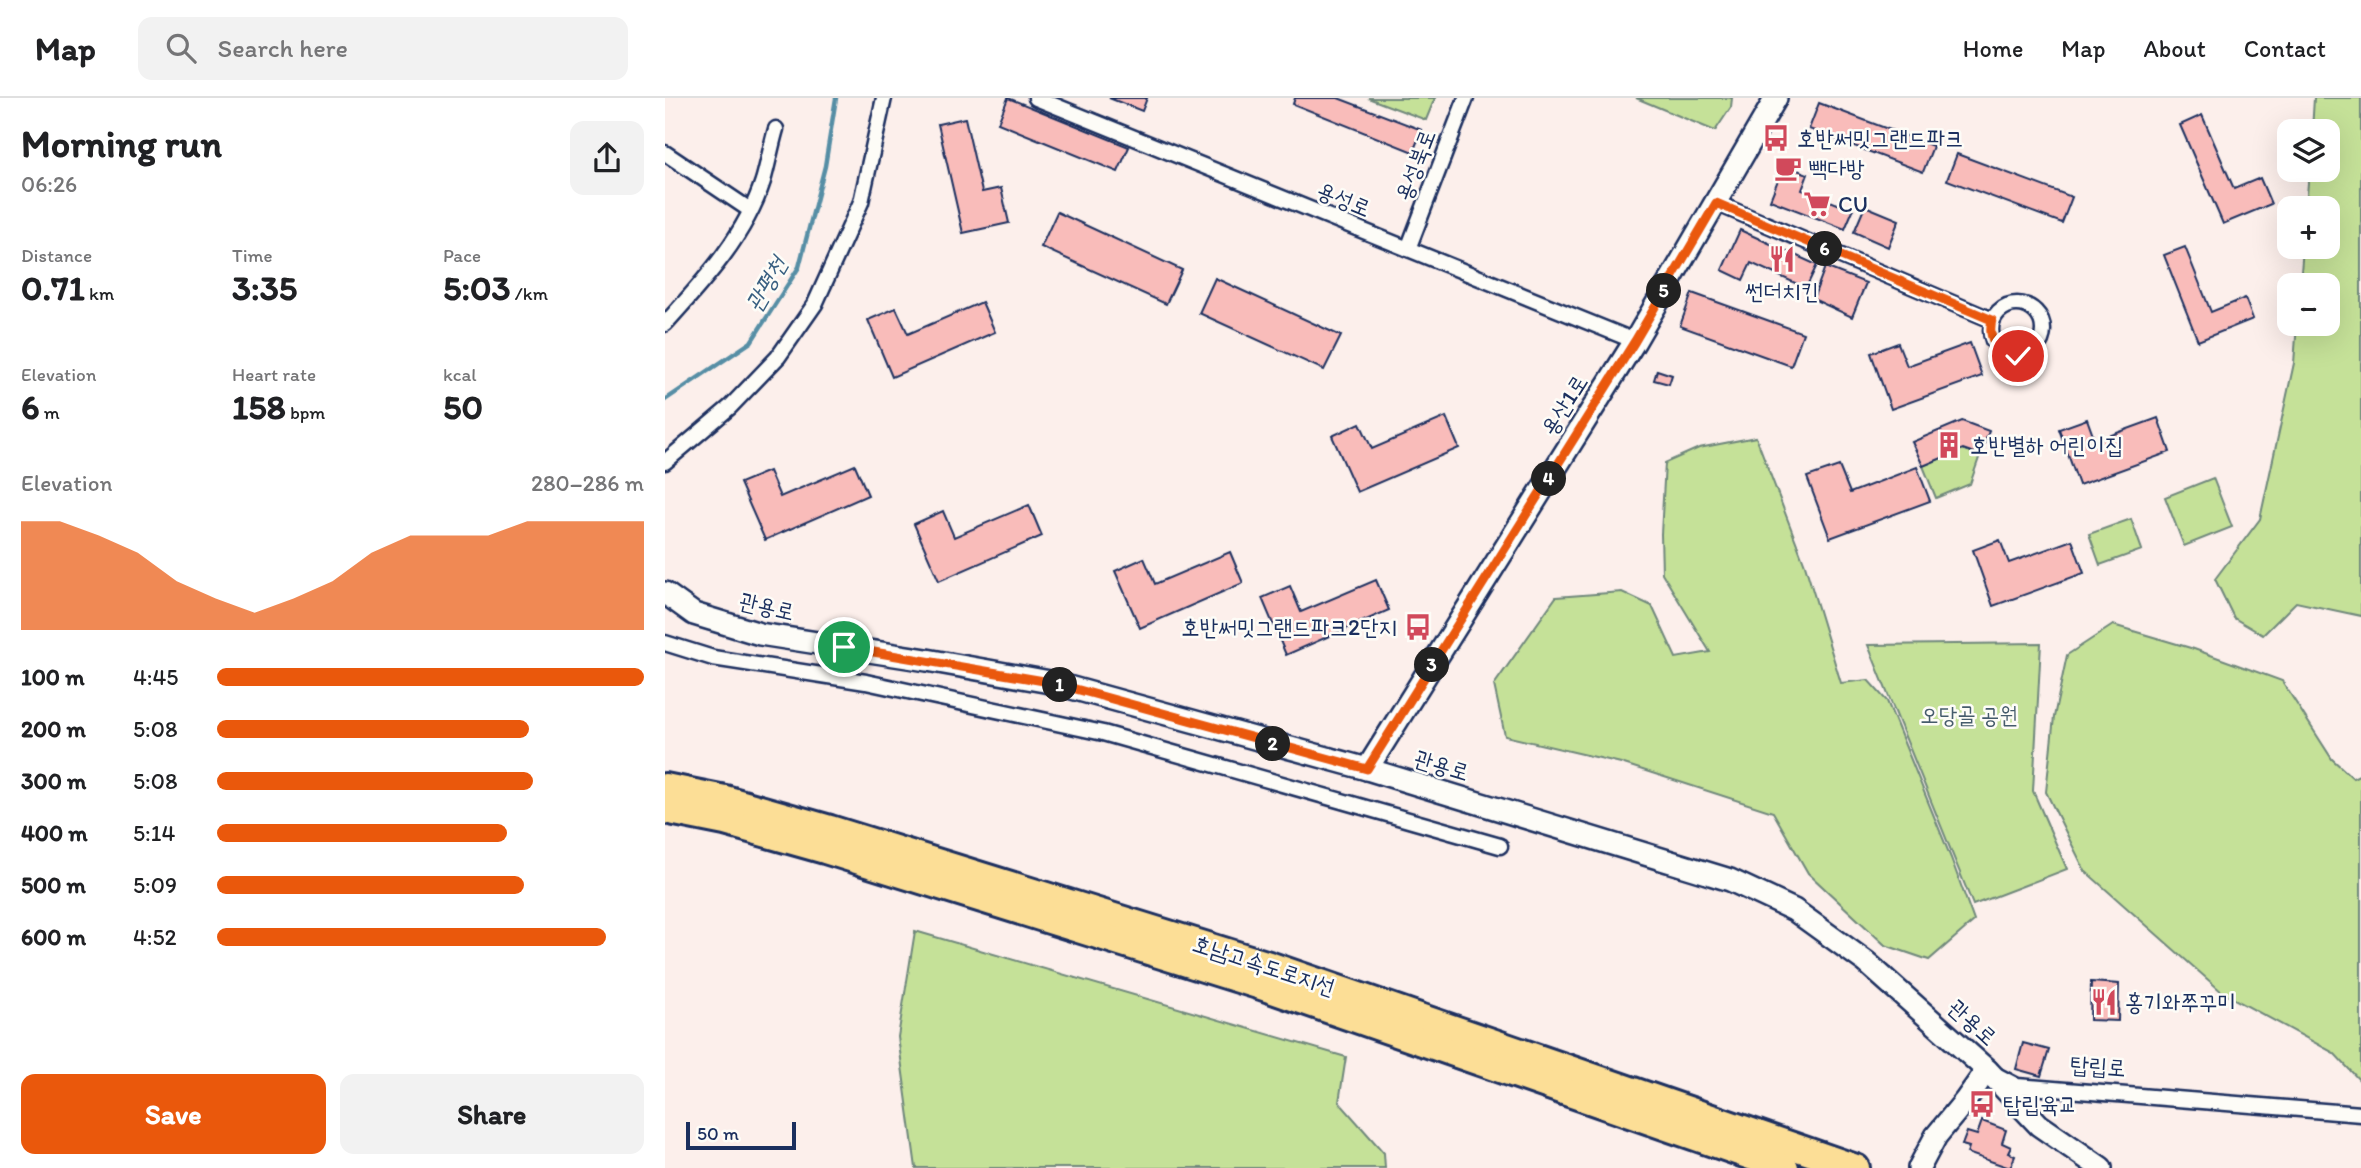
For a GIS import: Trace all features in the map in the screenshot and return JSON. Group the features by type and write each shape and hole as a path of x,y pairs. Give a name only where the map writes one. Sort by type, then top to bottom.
{"highway":[{"name":"호남고속도로지선","path":"665,788 725,799 830,829 1272,966 1856,1168"},
{"name":"호남고속도로지선","path":"665,810 725,822 825,850 1248,982 1786,1168"}],"main road":[{"name":"용산1로","path":"1367,769 1635,341 1776,98"},
{"name":"관용로","path":"665,593 694,614 760,634 1050,682 1367,769 1730,880 1794,910 1866,962 1987,1070"},
{"path":"1920,1165 1936,1136 1987,1070 2039,1125 2101,1168"}],"street":[{"path":"665,462 730,407 778,357 815,304 861,202 884,98"},
{"name":"용성로","path":"1036,98 1635,341"},
{"name":"용성북로","path":"1408,249 1466,98"},
{"path":"665,324 724,255 750,210 762,183 776,129"},
{"path":"665,153 730,194 750,210"},
{"path":"1716,203 1992,320"},
{"path":"665,643 713,658 866,682 1103,733 1500,846"},
{"name":"탑립로","path":"1987,1070 2017,1086 2361,1114"}],"green space":[{"path":"1368,98 1435,98 1426,120"},
{"path":"1636,98 1732,98 1731,107 1715,131"},
{"path":"2314,98 2361,98 2361,616 2296,602 2263,635 2234,618 2215,579 2260,519 2294,363 2296,336 2340,336 2340,273 2301,273 2302,259 2340,259 2340,196 2307,196 2308,182 2340,182 2340,119 2313,119"},
{"path":"1756,437 1805,565 1841,683 1868,680 1887,701 1974,921 1929,960 1885,945 1808,873 1773,812 1621,763 1505,736 1494,685 1556,597 1622,592 1652,606 1676,658 1710,652 1662,573 1665,463 1699,448"},
{"path":"1963,449 1980,455 1970,484 1936,498 1923,466"},
{"path":"2213,478 2232,527 2184,546 2165,497"},
{"path":"2131,519 2142,550 2100,565 2089,534"},
{"path":"2113,625 2194,649 2282,681 2332,759 2353,778 2361,774 2361,1082 2334,1053 2223,993 2085,871 2046,792 2054,717 2067,655"},
{"name":"오당골 공원","path":"2041,643 2033,791 2067,869 1973,905 1868,645"},
{"path":"915,931 1346,1057 1339,1102 1384,1153 1385,1168 916,1168 898,1037"}],"building":[{"path":"1008,98 1129,147 1118,172 998,123"},
{"path":"1109,98 1147,98 1142,111"},
{"path":"1295,98 1338,98 1422,130 1413,152 1293,104"},
{"path":"1819,103 1933,146 1923,172 1809,129"},
{"path":"2202,115 2234,189 2260,178 2271,204 2223,224 2180,125"},
{"path":"965,118 982,192 1001,188 1009,223 963,233 938,124"},
{"path":"1957,154 2072,197 2062,223 1947,180"},
{"path":"1784,165 1808,174 1802,190 1853,210 1845,229 1770,200"},
{"path":"1865,206 1899,220 1888,247 1854,232"},
{"path":"1057,212 1182,270 1166,304 1041,247"},
{"path":"1740,230 1817,265 1806,288 1751,263 1743,280 1722,270"},
{"path":"2185,247 2211,312 2245,298 2253,319 2198,341 2164,255"},
{"path":"1825,267 1866,283 1852,317 1813,299"},
{"path":"1215,278 1341,336 1324,370 1199,313"},
{"path":"1692,293 1803,333 1791,366 1680,326"},
{"path":"982,302 995,332 892,377 868,320 896,308 908,334"},
{"path":"1898,343 1907,366 1970,343 1982,376 1891,409 1871,353"},
{"path":"1657,370 1672,375 1669,384 1654,380"},
{"path":"1446,417 1459,448 1357,492 1332,436 1360,423 1372,449"},
{"path":"2158,418 2170,452 2079,485 2059,429 2087,419 2095,441"},
{"name":"호반별하 어린이집","path":"1962,421 1989,431 1980,455 1963,449 1923,466 1912,442"},
{"path":"855,465 868,495 765,540 740,483 769,471 780,497"},
{"path":"1839,466 1850,493 1917,467 1930,501 1830,538 1807,477"},
{"path":"1029,505 1042,536 939,581 914,524 943,511 954,537"},
{"path":"2000,540 2009,563 2072,540 2084,573 1993,606 1973,550"},
{"path":"1230,552 1243,583 1140,628 1115,571 1144,558 1155,584"},
{"path":"1376,580 1389,610 1286,655 1262,598 1290,586 1301,612"},
{"name":"홍기와쭈꾸미","path":"2091,982 2119,984 2118,1021 2090,1020"},
{"path":"2023,1043 2049,1050 2041,1076 2016,1069"},
{"path":"1982,1121 2006,1130 2002,1143 2011,1147 2008,1153 2015,1156 2010,1168 1967,1153 1969,1147 1962,1145 1967,1132 1977,1135"}],"waterway":[{"name":"관평천","path":"665,400 751,342 799,267 825,166 836,98"}],"place":[{"name":"호반써밋그랜드파크","path":"1776,138"},
{"name":"빽다방","path":"1788,168"},
{"name":"CU","path":"1817,204"},
{"name":"썬더치킨","path":"1782,259"},
{"name":"호반별하 어린이집","path":"1949,445"},
{"name":"호반써밋그랜드파크2단지","path":"1418,627"},
{"name":"홍기와쭈꾸미","path":"2104,1002"},
{"name":"탑립육교","path":"1982,1104"}],"route":[{"path":"844,647 1050,682 1367,769 1635,341 1716,203 1992,320 1991,337 1995,345 2009,355 2018,356"}]}
